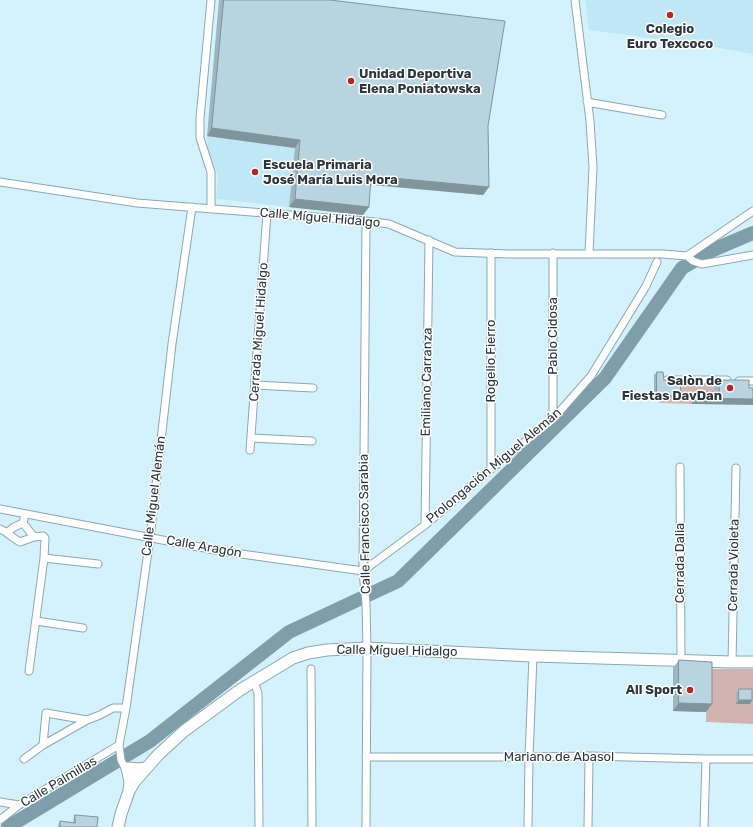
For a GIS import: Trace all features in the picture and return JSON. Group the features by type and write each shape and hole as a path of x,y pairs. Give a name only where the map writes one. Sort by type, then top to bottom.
{"main road":[{"name":"Calle Míguel Hidalgo","path":"118,827 121,814 132,786 158,755 184,731 231,696 293,658 308,653 327,650 367,648 533,656 753,662"},
{"path":"132,786 126,767 139,769 146,768"}],"street":[{"path":"211,0 200,118 200,138 211,172 211,209"},
{"path":"575,0 590,121 593,167 590,253"},
{"path":"587,101 592,104 662,115"},
{"name":"Calle Míguel Hidalgo","path":"0,182 137,203 389,224 430,240 455,252 662,254 693,260 702,264 753,255"},
{"name":"Calle Miguel Alemán","path":"126,767 119,754 119,746 126,708 150,537 172,344 192,207"},
{"path":"693,260 753,211"},
{"name":"Cerrada Miguel Hidalgo","path":"250,450 267,213"},
{"name":"Calle Francisco Sarabia","path":"366,221 363,571 366,604 367,648 366,827"},
{"name":"Emiliano Carranza","path":"426,525 430,240"},
{"name":"Rogelio Fierro","path":"491,253 491,469"},
{"name":"Pablo Cidosa","path":"553,253 553,419"},
{"name":"Prolongación Miguel Alemán","path":"363,571 426,525 491,469 553,419 591,376 646,286 657,262"},
{"path":"667,380 753,381"},
{"path":"255,385 313,388"},
{"path":"251,438 312,441"},
{"name":"Cerrada Dalia","path":"680,467 681,660"},
{"name":"Cerrada Violeta","path":"732,662 736,468"},
{"name":"Calle Aragón","path":"0,509 228,552 363,571"},
{"path":"23,523 25,514"},
{"path":"8,532 14,527 23,523"},
{"path":"23,523 34,536"},
{"path":"0,529 8,532 20,542 34,536 42,536 45,538 44,558 29,671"},
{"path":"44,558 98,564"},
{"path":"36,621 83,628"},
{"path":"528,827 533,656"},
{"path":"311,669 312,827"},
{"path":"254,682 258,693 259,827"},
{"path":"24,759 43,745 87,720 113,708 126,708"},
{"path":"43,745 46,713 87,720"},
{"name":"Calle Palmillas","path":"0,820 19,805 119,746"},
{"path":"588,827 589,756"},
{"name":"Mariano de Abasol","path":"366,757 589,756 706,759 753,758"},
{"path":"704,827 706,759"},
{"path":"0,802 19,805"}],"shaded area":[{"name":"Colegio Euro Texcoco","path":"585,0 753,0 753,54 703,45 589,30"},
{"name":"Escuela Primaria José María Luis Mora","path":"207,136 295,148 289,207 216,199 218,176 208,148"},
{"path":"658,382 715,383 715,397 695,404 659,403"},
{"path":"707,669 753,669 753,724 706,722"}],"building":[{"name":"Unidad Deportiva Elena Poniatowska","path":"224,0 330,0 505,21 488,126 489,187 371,176 369,207 295,199 300,140 212,128"},
{"path":"657,372 663,372 664,380 680,381 681,395 657,396"},
{"path":"719,380 749,380 749,388 753,388 753,399 695,398 703,392 719,392"},
{"name":"All Sport","path":"679,660 712,662 712,704 679,703"},
{"path":"739,689 752,689 752,700 739,700"},
{"path":"75,815 98,817 97,827 60,827 60,821 75,823"}],"waterway":[{"path":"8,827 150,741 289,632 398,581 605,378 682,268 713,250 753,233"}],"place":[{"name":"Colegio Euro Texcoco","path":"670,15"},
{"name":"Unidad Deportiva Elena Poniatowska","path":"351,81"},
{"name":"Escuela Primaria José María Luis Mora","path":"255,172"},
{"name":"Salòn de Fiestas DavDan","path":"730,388"},
{"name":"All Sport","path":"690,690"}]}
